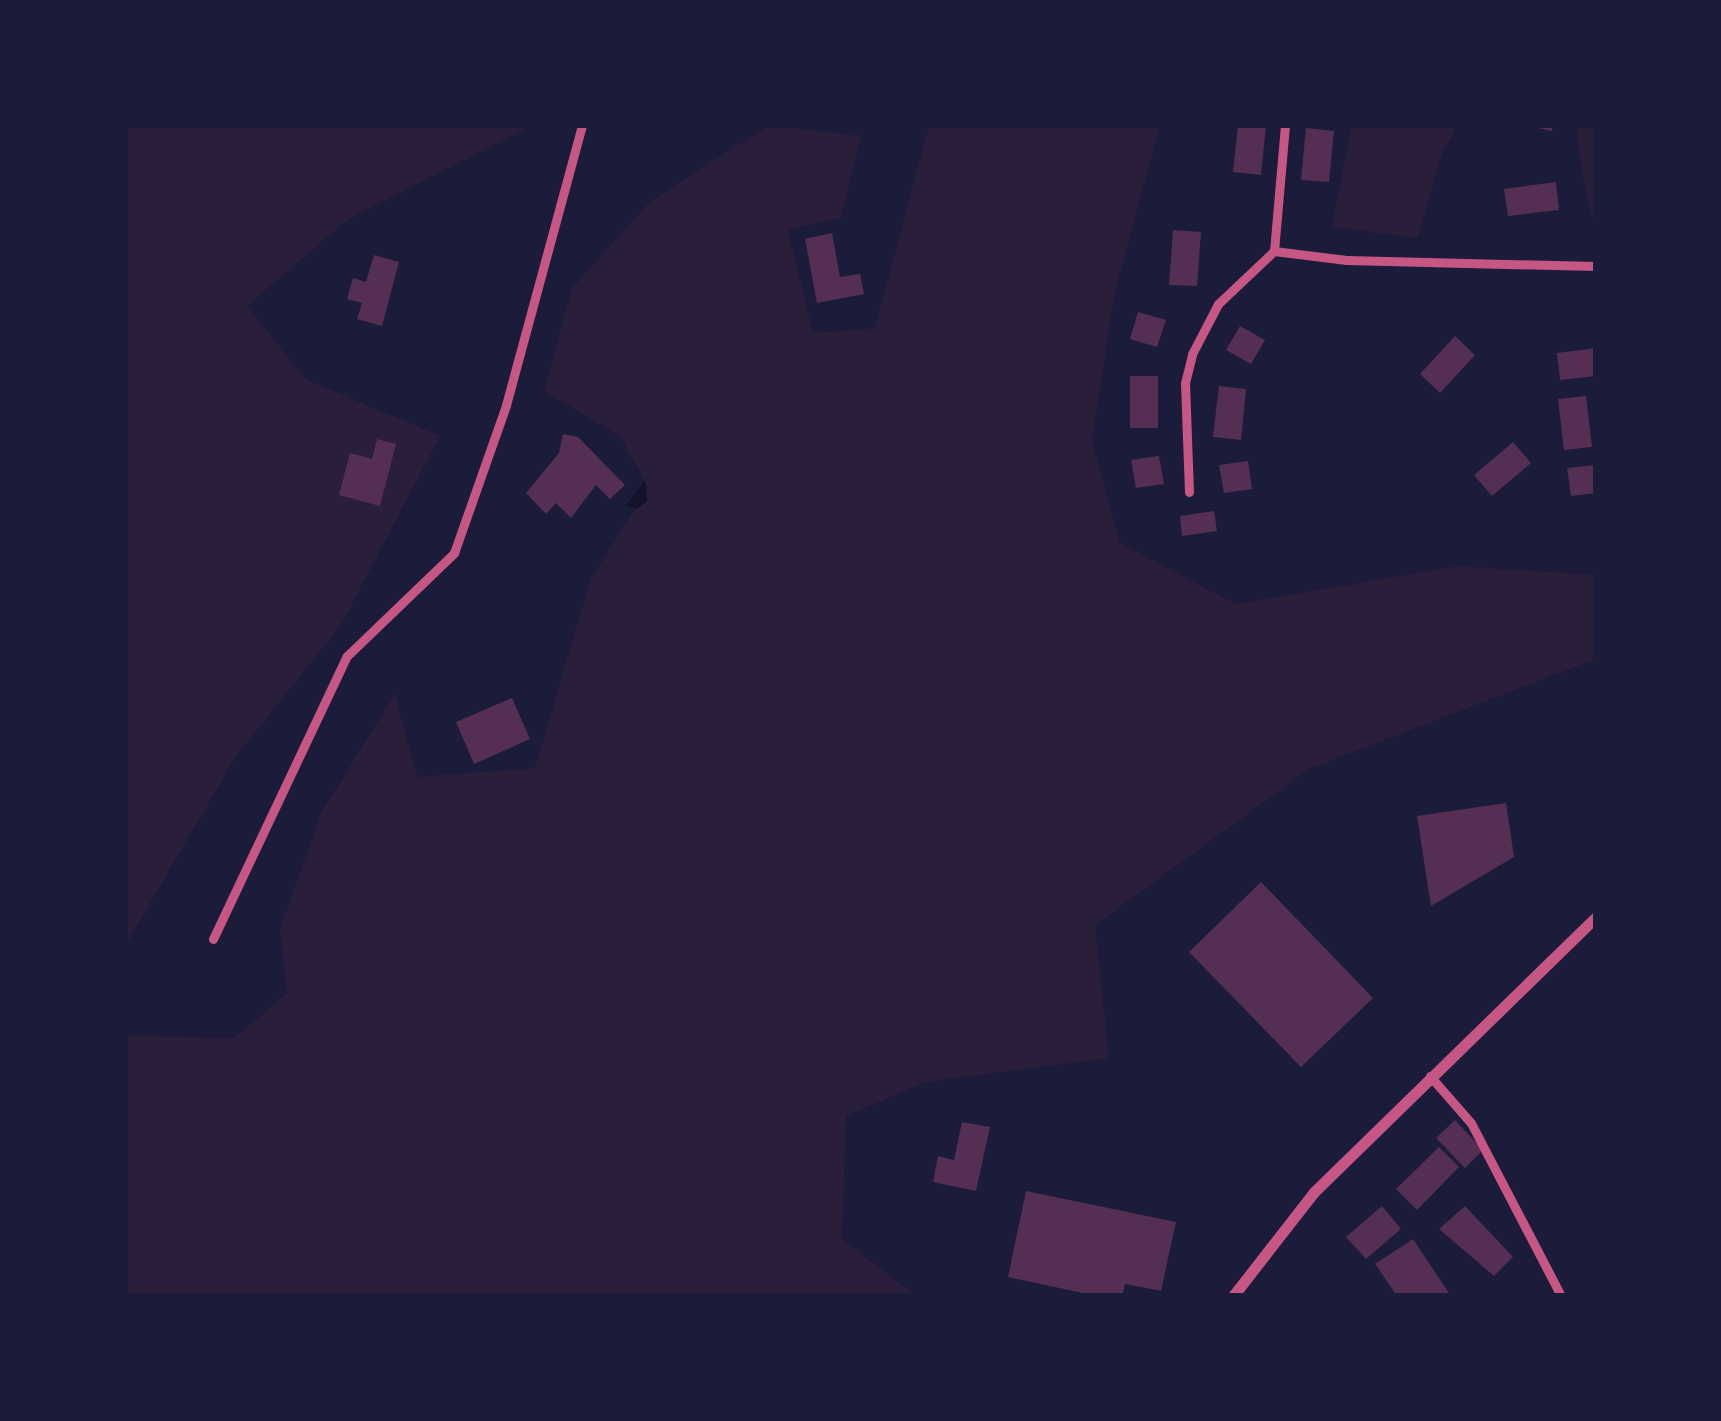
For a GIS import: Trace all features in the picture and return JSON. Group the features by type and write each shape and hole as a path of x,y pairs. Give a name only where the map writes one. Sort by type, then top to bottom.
{"street":[{"path":"213,939 347,656 454,553 506,405 582,125"},
{"path":"1189,492 1185,383 1192,354 1218,304 1274,250 1286,125"},
{"path":"1274,250 1346,260 1596,266"},
{"path":"1232,1296 1314,1192 1596,917"},
{"path":"1430,1076 1471,1123 1560,1296"}],"shaded area":[{"path":"125,125 533,125 348,219 247,306 305,379 440,436 341,625 236,756 125,946"},
{"path":"769,125 861,136 841,218 788,230 813,333 875,328 929,125 1160,125 1114,296 1092,441 1120,543 1236,604 1458,566 1596,575 1596,659 1309,769 1095,925 1109,1058 926,1082 846,1116 842,1239 916,1296 125,1296 125,1036 235,1038 287,993 280,929 321,813 395,694 417,777 535,768 591,578 649,488 620,436 544,391 572,288 649,203"},
{"path":"1352,125 1457,125 1440,158 1418,238 1332,227"},
{"path":"1576,125 1596,125 1596,234 1584,184"},
{"path":"645,480 647,501 637,509 625,506"}],"building":[{"path":"1238,125 1266,125 1261,175 1233,172"},
{"path":"1524,125 1553,125 1552,131"},
{"path":"1306,128 1334,131 1329,182 1301,180"},
{"path":"1556,182 1559,210 1508,216 1504,189"},
{"path":"1173,230 1201,232 1197,286 1169,285"},
{"path":"832,233 840,277 860,274 864,294 817,303 805,239"},
{"path":"374,255 399,262 382,326 357,319 362,303 347,299 353,278 366,282"},
{"path":"1138,312 1166,320 1157,347 1130,339"},
{"path":"1240,326 1265,340 1251,364 1226,350"},
{"path":"1455,336 1475,355 1440,393 1420,374"},
{"path":"1596,348 1596,376 1560,380 1557,353"},
{"path":"1130,376 1158,376 1158,428 1130,428"},
{"path":"1219,386 1246,389 1241,440 1213,437"},
{"path":"1586,396 1592,447 1564,450 1558,399"},
{"path":"563,434 578,437 625,485 610,499 596,485 571,518 556,503 546,514 526,493 559,453"},
{"path":"377,439 396,444 380,506 339,495 350,453 372,459"},
{"path":"1513,442 1531,463 1492,496 1474,475"},
{"path":"1159,456 1164,484 1136,488 1131,460"},
{"path":"1248,461 1252,489 1224,493 1219,465"},
{"path":"1596,465 1596,493 1571,496 1567,468"},
{"path":"1214,511 1217,531 1182,536 1180,516"},
{"path":"512,698 530,739 474,764 456,722"},
{"path":"1506,803 1514,857 1431,906 1417,816"},
{"path":"1261,882 1373,998 1301,1067 1189,952"},
{"path":"1455,1120 1483,1150 1465,1168 1436,1138"},
{"path":"962,1122 990,1127 976,1191 933,1182 938,1156 954,1160"},
{"path":"1439,1147 1459,1167 1417,1210 1396,1189"},
{"path":"1026,1191 1176,1222 1161,1291 1125,1284 1122,1296 1097,1296 1008,1277"},
{"path":"1382,1206 1401,1229 1366,1259 1346,1237"},
{"path":"1465,1206 1513,1257 1494,1276 1439,1229"},
{"path":"1413,1239 1451,1296 1397,1296 1375,1264"}]}
